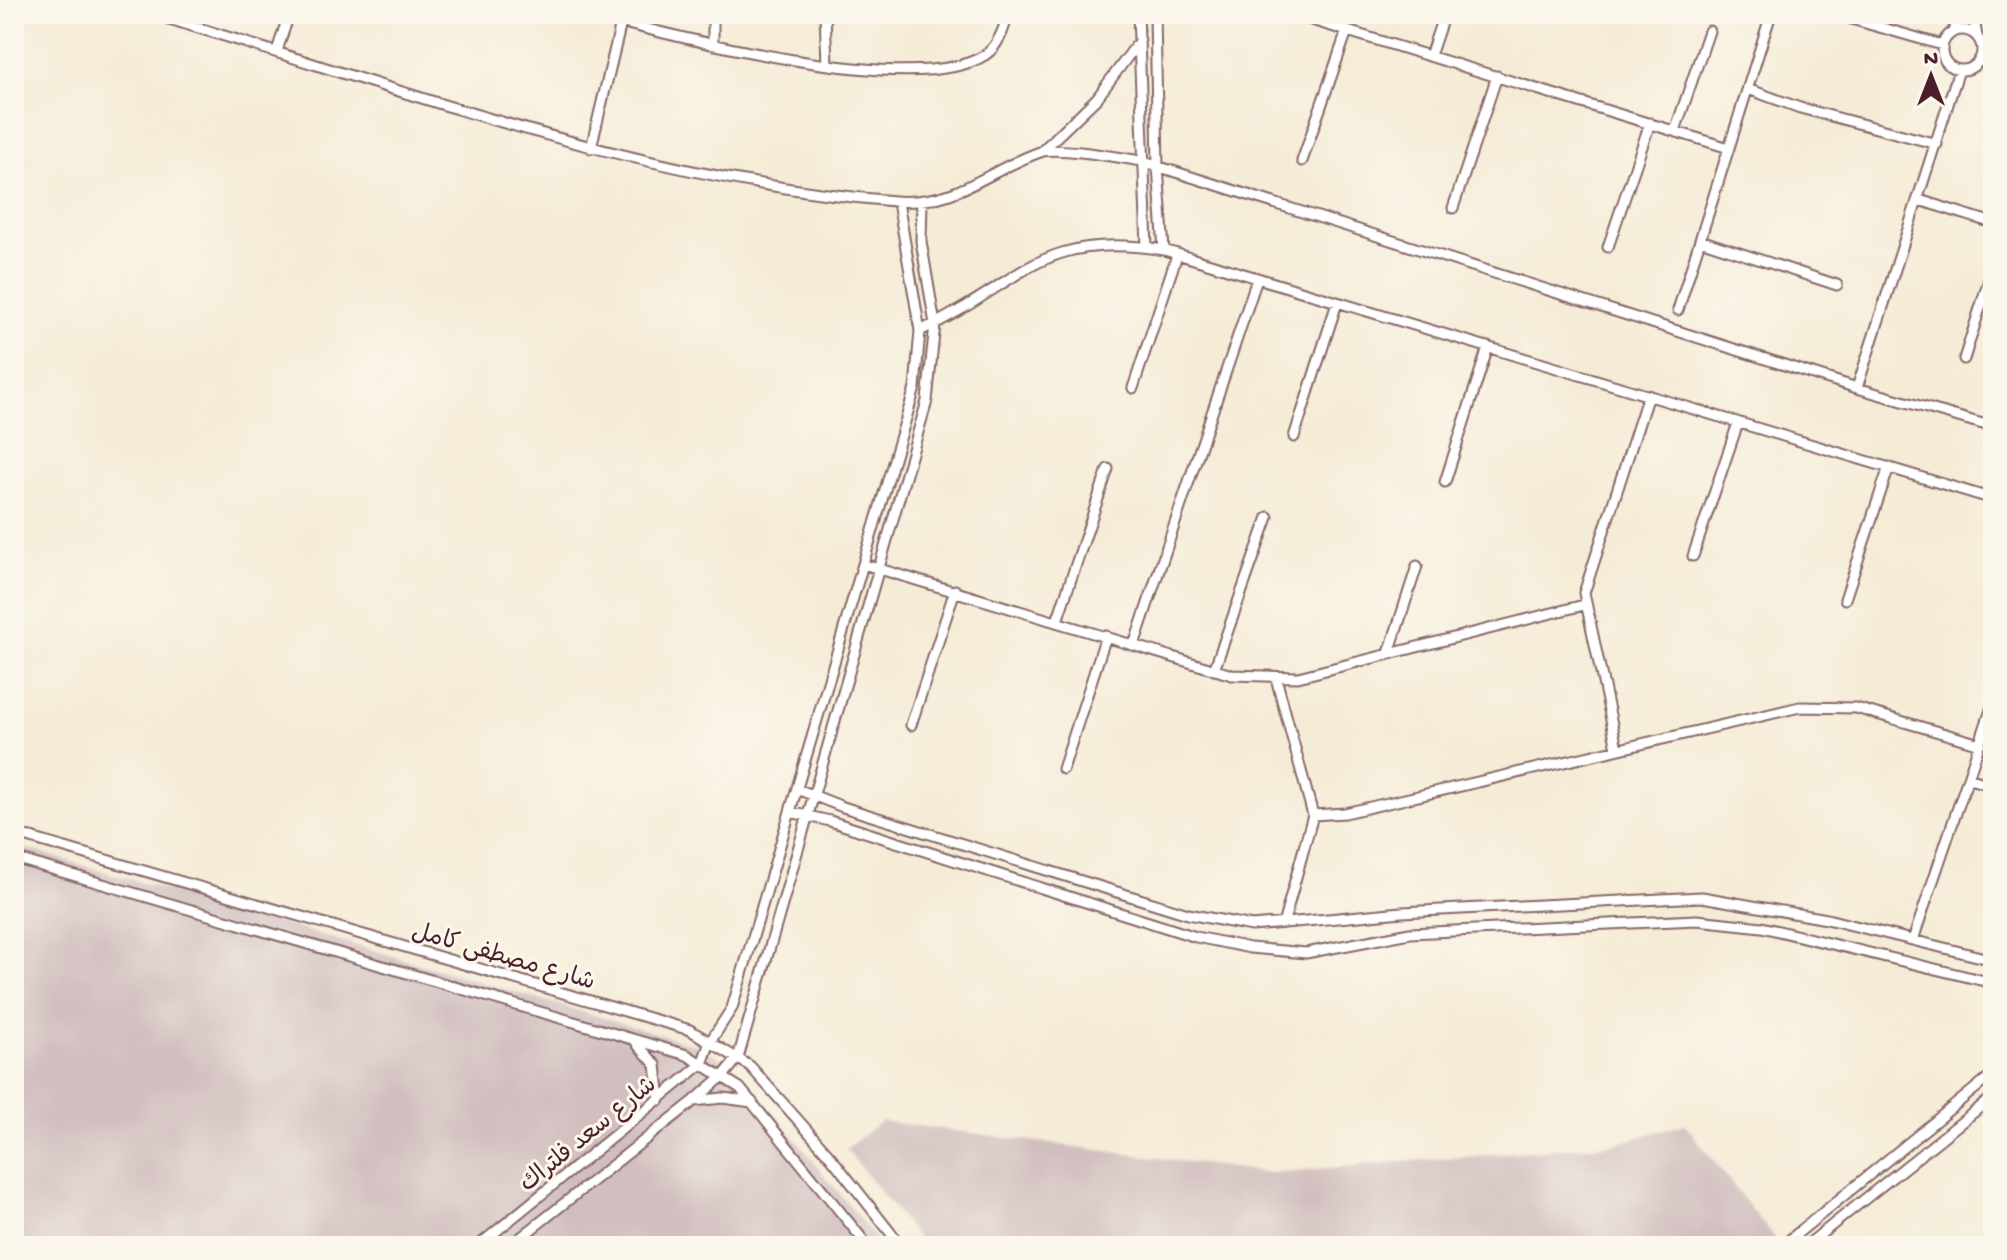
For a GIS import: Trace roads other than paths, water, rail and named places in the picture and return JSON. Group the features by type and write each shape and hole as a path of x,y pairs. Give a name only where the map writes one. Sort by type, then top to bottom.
{"street":[{"path":"152,14 591,148 725,179 898,202 922,201 960,193 1043,150 1097,98 1140,40"},
{"path":"277,51 289,14"},
{"path":"590,14 713,45 885,71 959,65 986,55 995,46 1008,14"},
{"path":"713,14 713,45"},
{"path":"825,14 827,63"},
{"path":"1138,14 1141,161 1147,247"},
{"path":"1155,14 1158,167 1164,250"},
{"path":"1292,14 1729,148"},
{"path":"1430,56 1444,14"},
{"path":"1678,310 1771,14"},
{"path":"1834,14 1942,45"},
{"path":"1942,45 1953,32 1958,14"},
{"path":"1942,45 1945,61 1959,70 1968,70 1981,58 1982,50 1973,14"},
{"path":"591,148 621,23"},
{"path":"1953,32 1961,30 1977,36"},
{"path":"1302,161 1347,31"},
{"path":"1675,131 1709,31"},
{"path":"1981,58 1993,62"},
{"path":"1857,388 1959,70"},
{"path":"1453,208 1497,76"},
{"path":"1748,89 1800,108 1937,144"},
{"path":"1608,247 1650,123"},
{"path":"1043,150 1141,161 1857,388 1993,427"},
{"path":"1919,200 1993,223"},
{"path":"738,1058 805,817 881,570 927,401 933,367 935,324 921,241 922,201"},
{"name":"شارع سعد فلتراك","path":"478,1246 702,1064 710,1042 732,1008 915,388 920,331 898,202"},
{"path":"1700,240 1837,285"},
{"path":"920,331 1040,258 1068,249 1097,245 1147,247 1993,499"},
{"path":"1133,388 1177,255"},
{"path":"1964,359 1993,267"},
{"path":"1134,645 1257,279"},
{"path":"1294,437 1337,303"},
{"path":"1445,482 1488,347"},
{"path":"1617,748 1584,605 1587,581 1648,395"},
{"path":"1693,556 1738,423"},
{"path":"1845,599 1889,467"},
{"path":"1057,621 1108,469"},
{"path":"1214,670 1268,517"},
{"path":"863,564 1232,675 1276,678 1298,677 1584,605"},
{"path":"1389,653 1417,566"},
{"path":"911,725 955,590"},
{"path":"1063,769 1106,636"},
{"path":"1276,678 1313,815 1284,921"},
{"path":"1913,940 1993,704"},
{"path":"1313,815 1345,813 1771,711 1828,706 1884,714 1980,744"},
{"path":"1968,778 1993,786"},
{"path":"797,789 843,807 1188,914 1252,926 1284,921 1597,900 1702,897 1787,911 1993,960"},
{"path":"790,812 830,821 1196,937 1250,948 1306,953 1410,933 1697,920 1762,927 1993,983"},
{"name":"شارع مصطفى كامل","path":"14,833 690,1030 738,1058 795,1115 901,1246"},
{"name":"شارع مصطفى كامل","path":"14,858 687,1055 724,1075 752,1102 868,1246"},
{"path":"742,977 758,982"},
{"path":"631,1040 650,1055 656,1065 660,1101"},
{"name":"شارع سعد فلتراك","path":"510,1246 694,1101 738,1058"},
{"path":"1782,1246 1993,1074"},
{"path":"1806,1246 1993,1097"},
{"path":"694,1101 723,1098 752,1102"},
{"path":"610,1140 623,1157"},
{"path":"589,1158 602,1174"}]}
